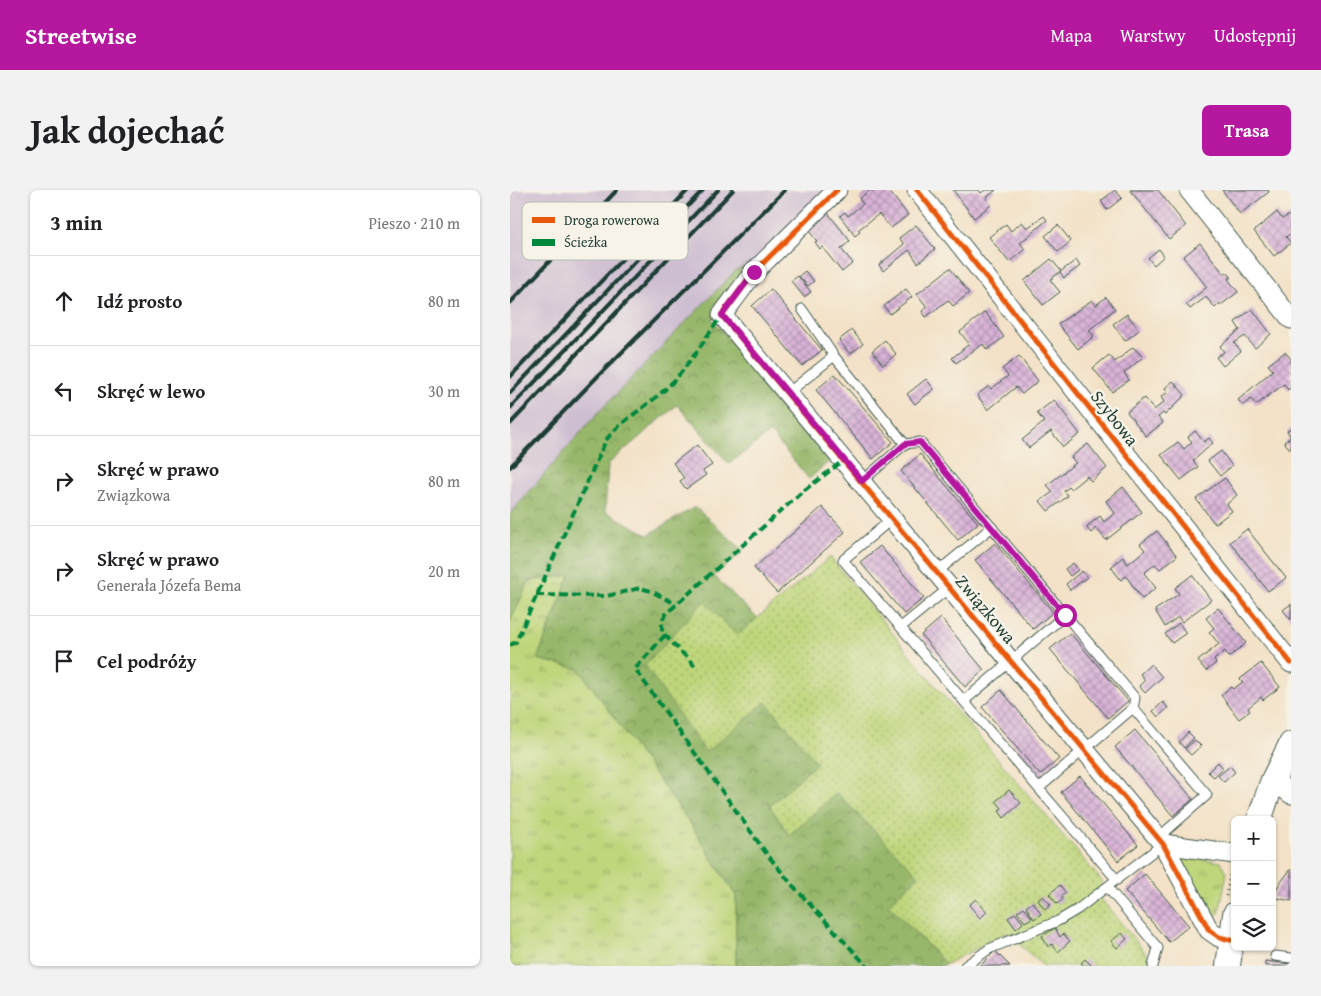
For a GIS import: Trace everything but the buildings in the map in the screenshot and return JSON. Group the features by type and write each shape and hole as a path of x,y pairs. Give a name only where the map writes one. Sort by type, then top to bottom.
{"street":[{"name":"Związkowa","path":"837,190 754,272 722,315 893,518 1160,841 1209,930 1231,940"},
{"name":"Szybowa","path":"916,190 1291,663"},
{"path":"1189,190 1291,319"},
{"path":"1262,816 1282,787 1291,744"},
{"path":"1160,841 1231,853"},
{"path":"1228,966 1231,940"}],"lane":[{"path":"802,308 834,356 905,444"},
{"path":"788,393 834,356"},
{"path":"862,481 905,444 920,442 1134,698 1133,708 1039,788"},
{"path":"893,518 844,560 1117,880"},
{"path":"937,572 992,527"},
{"path":"901,627 950,587"},
{"path":"964,701 1065,615"},
{"path":"965,966 989,949 1058,921 1108,888 1207,795 1133,708"},
{"path":"1108,888 1158,948 1153,966"},
{"path":"1275,956 1291,958"}],"shaded area":[{"path":"510,190 837,190 754,272 744,267 593,418 510,514"}],"green space":[{"path":"744,267 748,269 712,319 832,459 809,479 770,432 729,464 677,405 608,464 605,511 648,535 695,507 744,551 714,576 757,618 737,635 704,602 766,702 818,763 770,806 789,835 837,793 919,876 888,904 946,964 943,966 736,966 736,896 690,823 579,669 537,659 570,575 529,581 510,622 510,514 593,418 736,270"},
{"path":"830,557 938,689 1102,881 1101,899 1150,958 1149,966 1043,966 1007,933 946,964 888,904 919,876 837,793 789,835 770,806 817,763 766,702 706,752 645,666 704,601 737,635"},
{"path":"570,575 538,659 579,668 690,823 736,896 736,966 510,966 510,622 528,581"},
{"path":"1180,855 1221,862 1227,873 1219,913 1212,917 1179,860"}],"railway":[{"path":"606,202 617,190"},
{"path":"677,202 688,190"},
{"path":"688,206 703,190"},
{"path":"688,221 718,190"},
{"path":"688,237 733,190"},
{"path":"510,467 598,376 785,190"},
{"path":"510,303 551,260"},
{"path":"510,377 621,260"},
{"path":"510,393 636,260"},
{"path":"510,408 651,260"},
{"path":"510,424 666,260"}],"marked path":[{"path":"510,645 516,642 606,440 632,415 670,385 686,366 722,315"},
{"path":"695,666 662,632 662,620 667,613 802,492 844,460"},
{"path":"536,595 607,596 640,588 651,591 676,604"},
{"path":"665,635 635,669 766,853 794,887 867,966"}],"cycle path":[{"path":"837,190 754,272 722,315 1163,844 1209,930 1219,937 1231,940"},
{"path":"917,190 1291,663"}],"route":[{"path":"754,272 722,315 862,481 905,444 920,442 1065,615"}]}
